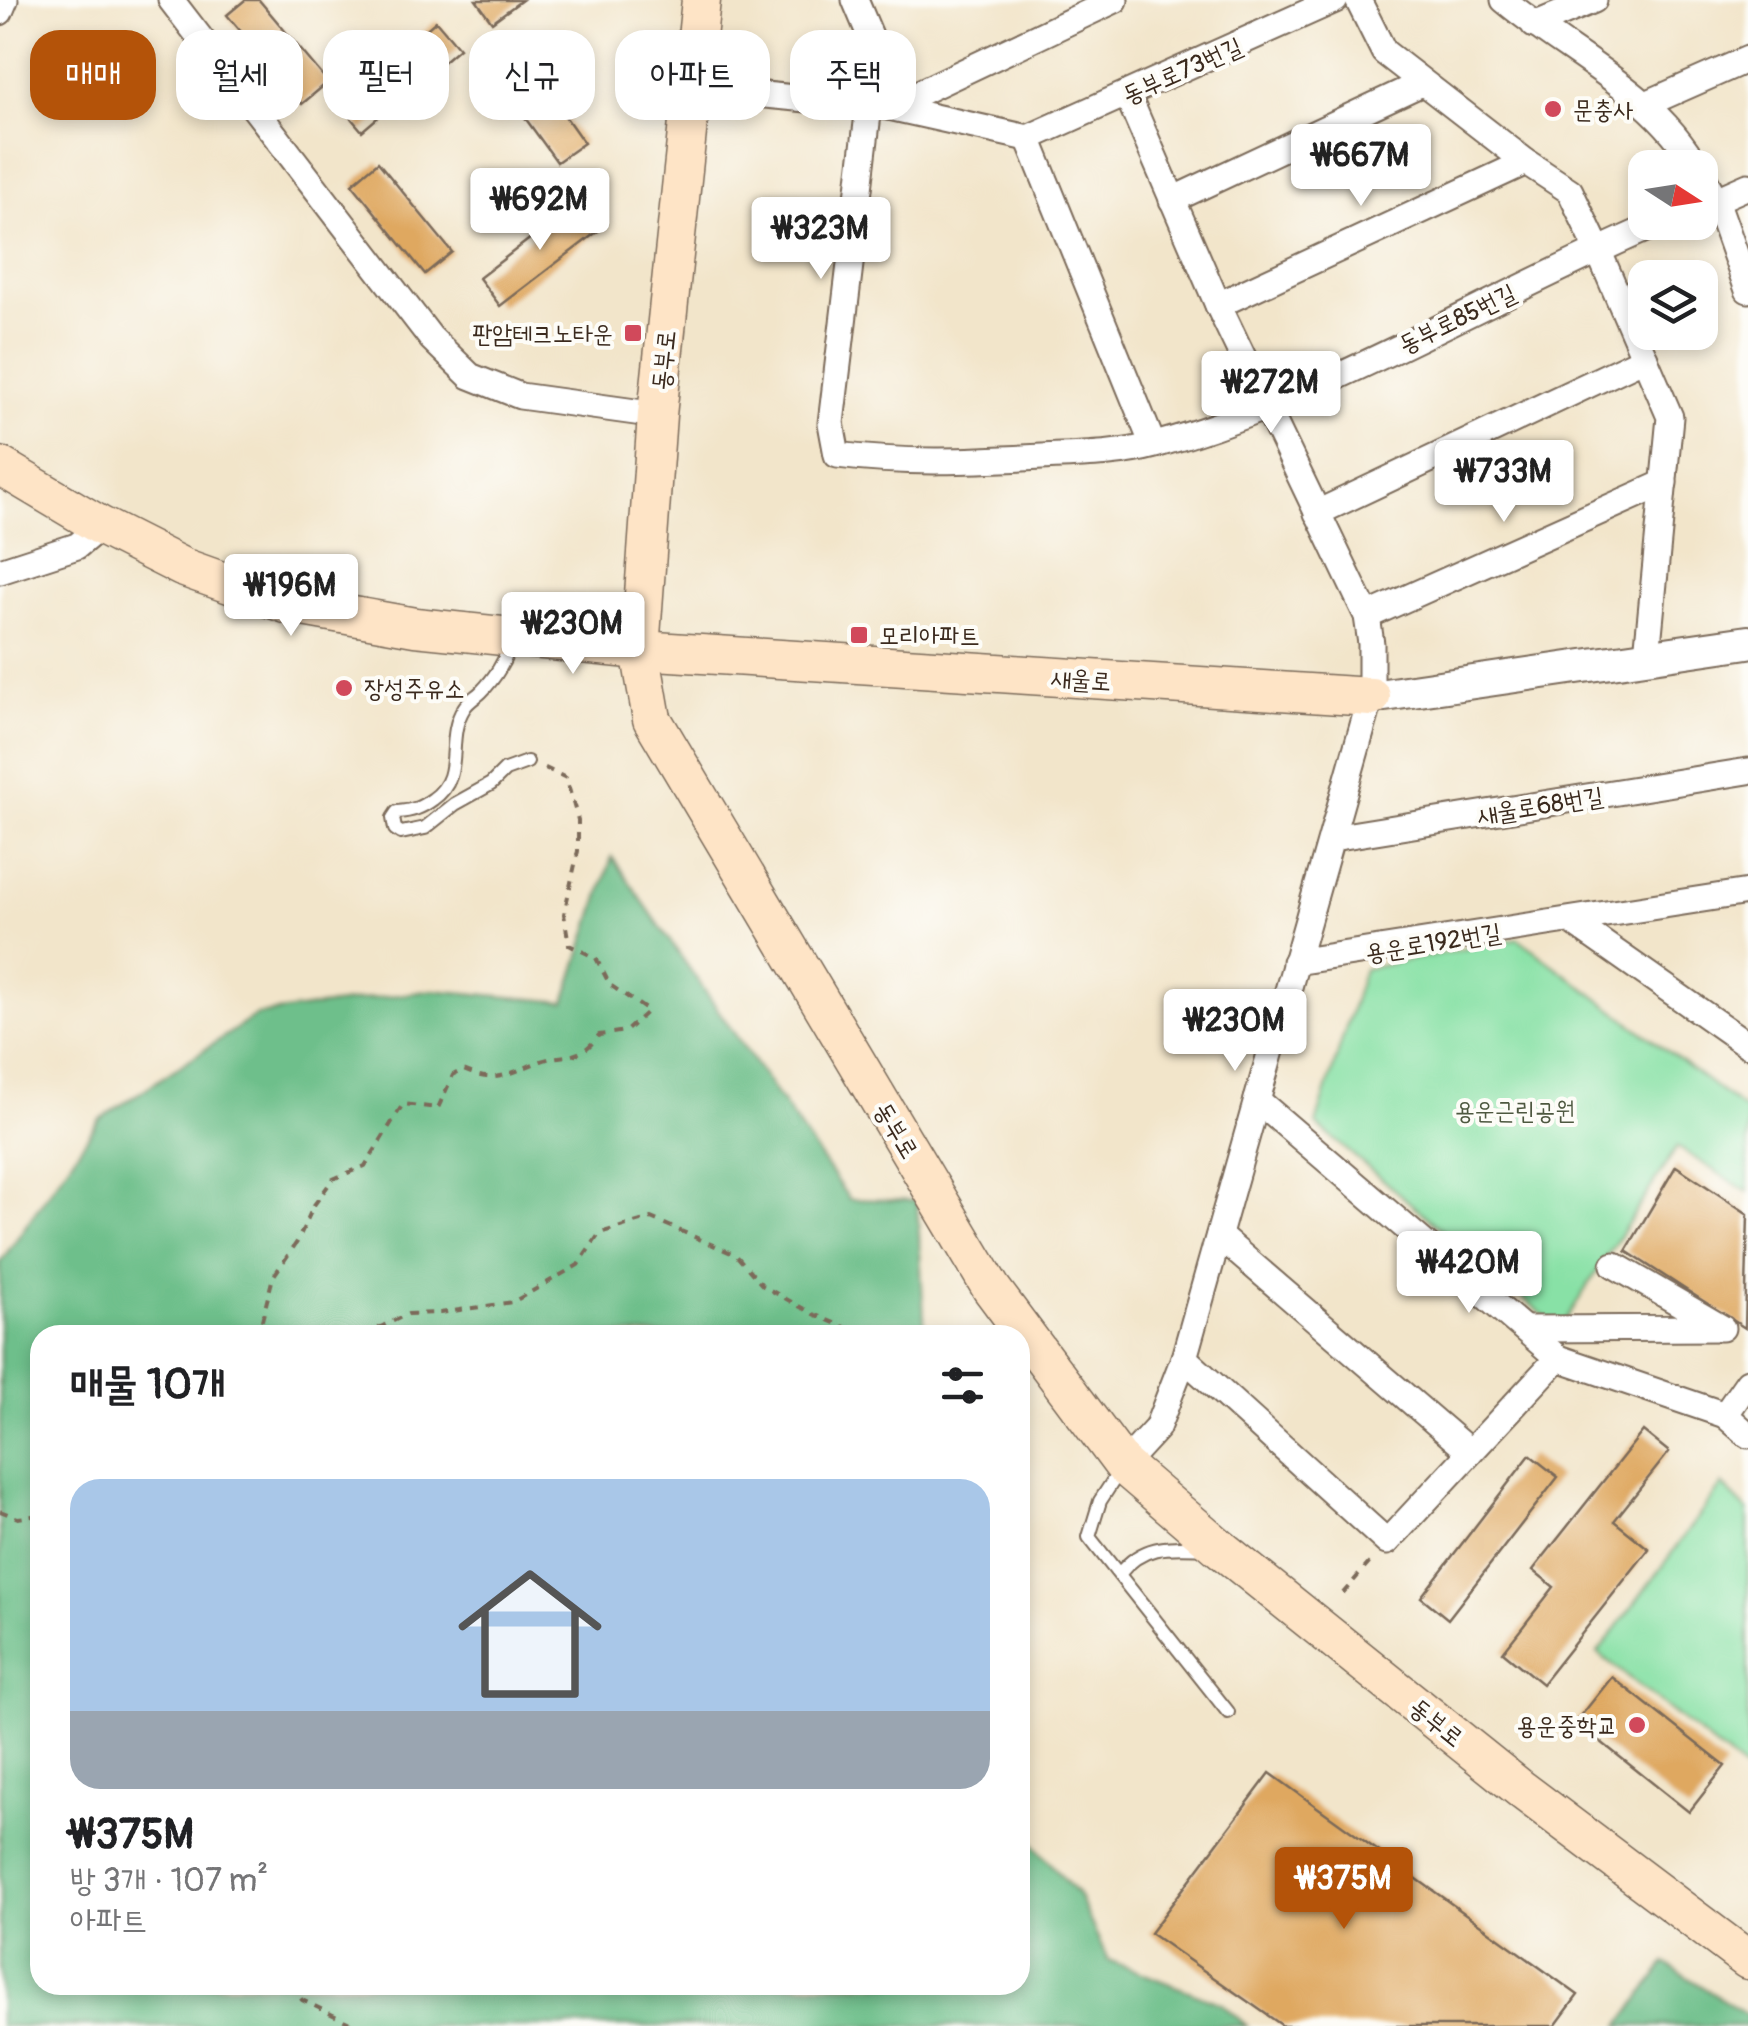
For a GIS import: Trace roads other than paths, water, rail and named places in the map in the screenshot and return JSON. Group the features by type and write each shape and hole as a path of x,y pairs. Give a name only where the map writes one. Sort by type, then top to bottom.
{"main road":[{"name":"동부로","path":"698,30 701,0"},
{"name":"동부로","path":"689,120 657,415 640,650 652,719 991,1288 1019,1325"},
{"name":"새울로","path":"0,466 101,526 182,567 286,604 415,627 640,650 1372,697"},
{"name":"동부로","path":"1030,1340 1124,1465 1220,1548 1522,1790 1745,1953"}],"street":[{"path":"0,12 5,0"},
{"path":"171,0 431,338 470,376 520,396 657,415"},
{"path":"854,0 867,30"},
{"path":"916,90 1115,0"},
{"name":"동부로73번길","path":"1028,138 1335,0"},
{"path":"1358,0 1384,52 1570,192 1598,250 1670,417 1647,656"},
{"path":"1504,0 1646,104 1687,150"},
{"path":"1534,25 1594,0"},
{"path":"1646,104 1748,59"},
{"path":"1172,200 1422,83"},
{"path":"1124,1465 1157,1428 1184,1358 1372,697 1372,644 1366,616 1218,305 1127,94"},
{"path":"916,114 1028,138 1153,445"},
{"name":"동부로85번길","path":"878,120 831,423 838,456 877,461 987,460 1104,454 1153,445 1267,409 1628,237"},
{"path":"1218,305 1526,162"},
{"path":"1718,200 1748,186"},
{"path":"1718,226 1748,290"},
{"path":"1318,513 1645,358"},
{"path":"1366,616 1664,483"},
{"path":"0,571 77,546 101,526"},
{"name":"새울로","path":"1372,697 1748,642"},
{"name":"새울로68번길","path":"1332,838 1748,771"},
{"name":"용운로192번길","path":"1295,962 1748,892"},
{"path":"1571,921 1748,1045"},
{"path":"1256,1100 1558,1358 1725,1415 1748,1435"},
{"path":"1218,1236 1470,1452"},
{"path":"1526,1329 1722,1328 1614,1265"},
{"path":"1184,1358 1387,1542 1558,1358"},
{"path":"1725,1415 1748,1382"}],"lane":[{"path":"513,636 506,661 465,706 454,731 454,770 448,788 414,811 398,812 392,818 395,829 401,833 425,828 505,770 527,762"},
{"path":"1124,1465 1100,1501 1089,1537 1228,1712"},
{"path":"1120,1573 1132,1558 1158,1547 1220,1548"}],"place":[{"name":"문충사","path":"1553,109"},
{"name":"판암테크노타운","path":"633,333"},
{"name":"모리아파트","path":"859,635"},
{"name":"장성주유소","path":"344,688"},
{"name":"용운중학교","path":"1637,1725"}],"park label":[{"name":"용운근린공원","path":"1515,1110"}]}
